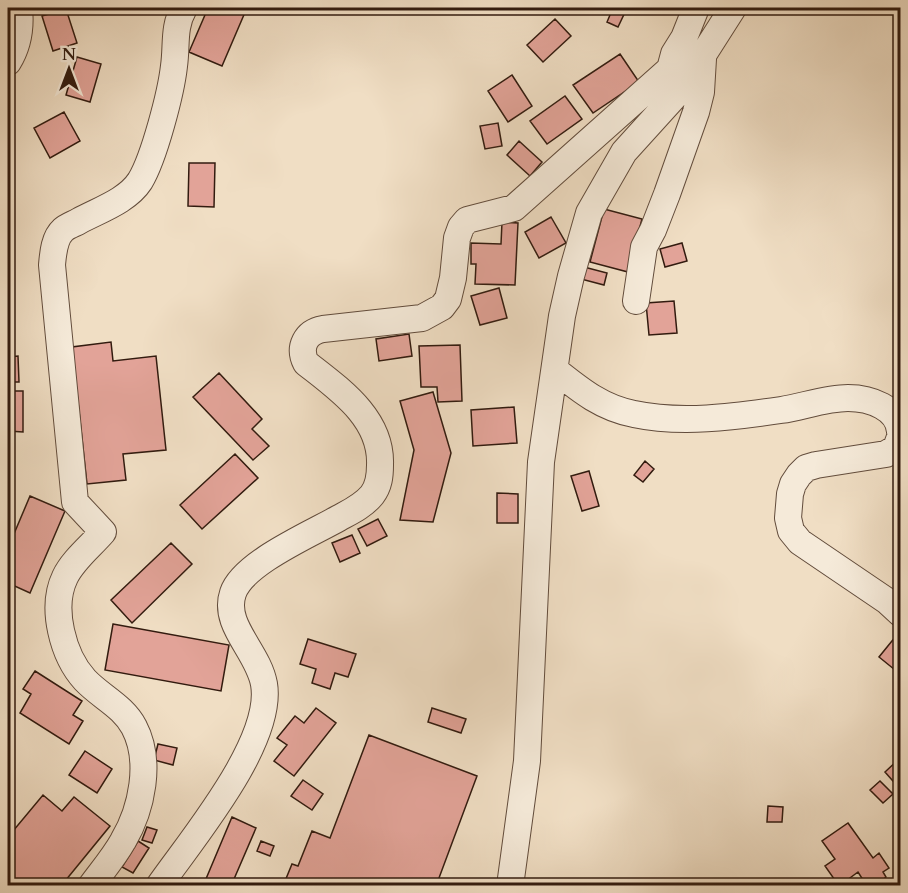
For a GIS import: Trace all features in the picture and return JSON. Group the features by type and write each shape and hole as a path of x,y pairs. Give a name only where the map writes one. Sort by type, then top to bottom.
{"street":[{"path":"8,62 19,36 19,8"},
{"path":"91,885 123,842 133,824 140,799 143,753 135,728 124,712 85,681 72,662 62,632 59,610 60,594 65,578 103,532 75,502 51,265 55,245 62,231 129,194 142,178 173,79 176,56 174,40 177,24 184,8"},
{"path":"670,102 670,69 674,54 684,38 696,8"},
{"path":"510,885 527,761 541,462 562,316 571,276 589,213 624,152 682,88 733,8"},
{"path":"636,301 644,247 667,194 696,112 701,92 703,55"},
{"path":"159,885 236,777 256,733 262,712 264,686 256,659 232,620 229,604 235,589 245,574 272,555 360,507 373,494 380,480 380,461 376,440 363,413 347,396 306,363 302,348 308,335 312,331 323,328 422,318 442,307 448,299 453,278 457,238 461,226 467,220 514,208 626,111 670,69"},
{"path":"555,370 592,399 633,414 685,419 781,410 847,398 869,401 887,408 900,424 900,432"},
{"path":"900,437 896,448 886,454 806,468 793,484 788,518 791,531 800,542 887,601 900,613"}],"building":[{"path":"208,8 246,10 222,66 189,52"},
{"path":"613,8 627,8 618,27 607,22"},
{"path":"66,9 77,43 53,51 42,16"},
{"path":"555,19 571,36 543,62 527,45"},
{"path":"620,54 639,82 593,113 573,85"},
{"path":"77,57 101,64 90,102 66,95"},
{"path":"512,75 532,106 508,122 488,91"},
{"path":"565,96 582,119 547,144 530,121"},
{"path":"64,112 80,141 50,158 34,128"},
{"path":"498,123 502,146 485,149 480,126"},
{"path":"519,141 542,162 530,176 507,155"},
{"path":"189,163 215,163 214,207 188,206"},
{"path":"604,209 642,219 628,272 590,262"},
{"path":"551,217 566,243 539,258 525,232"},
{"path":"502,222 518,223 515,285 475,284 476,264 471,264 471,243 501,244"},
{"path":"682,243 687,261 665,267 660,249"},
{"path":"584,267 607,273 604,285 581,279"},
{"path":"499,288 507,318 480,325 471,296"},
{"path":"674,301 677,333 649,335 646,303"},
{"path":"409,334 412,356 379,361 376,339"},
{"path":"111,342 113,361 156,356 166,450 123,454 126,480 87,484 72,347"},
{"path":"460,345 462,401 438,402 437,387 421,387 419,346"},
{"path":"18,356 19,382 8,382 8,357"},
{"path":"219,373 262,419 252,429 269,446 253,460 193,397"},
{"path":"8,391 23,391 23,432 8,431"},
{"path":"433,392 451,453 433,522 400,520 414,450 400,401"},
{"path":"514,407 517,443 473,446 471,410"},
{"path":"235,454 258,478 202,529 180,505"},
{"path":"645,461 654,469 643,482 634,475"},
{"path":"589,471 599,506 582,511 571,476"},
{"path":"497,493 518,494 518,523 497,523"},
{"path":"30,496 65,511 30,593 8,583 8,548"},
{"path":"378,519 387,536 367,546 358,529"},
{"path":"352,535 360,553 340,562 332,543"},
{"path":"171,543 192,564 132,623 111,600"},
{"path":"113,624 229,645 221,691 105,670"},
{"path":"900,631 900,674 879,657"},
{"path":"308,639 356,654 348,677 335,673 330,689 312,683 316,669 300,664"},
{"path":"35,671 82,701 73,715 83,721 69,744 20,713 31,694 23,689"},
{"path":"316,708 336,723 294,776 274,761 287,745 277,738 295,716 304,723"},
{"path":"432,708 466,719 461,733 428,722"},
{"path":"369,735 477,776 436,886 283,886 292,864 298,866 312,831 330,838"},
{"path":"158,744 177,748 173,765 154,760"},
{"path":"85,751 112,769 97,793 69,775"},
{"path":"900,758 900,789 885,772"},
{"path":"303,780 323,794 312,810 291,796"},
{"path":"880,781 893,794 883,803 870,790"},
{"path":"43,795 62,811 74,797 110,826 61,886 8,886 8,837"},
{"path":"768,806 783,807 782,822 767,822"},
{"path":"232,817 256,828 231,886 203,886"},
{"path":"848,823 873,858 879,853 889,868 883,872 886,877 875,886 867,886 858,872 839,886 825,866 835,859 822,841"},
{"path":"147,827 157,830 152,843 142,840"},
{"path":"138,841 149,848 133,873 122,867"},
{"path":"261,841 274,846 270,856 257,851"},
{"path":"896,866 900,866 900,877 896,877"}]}
